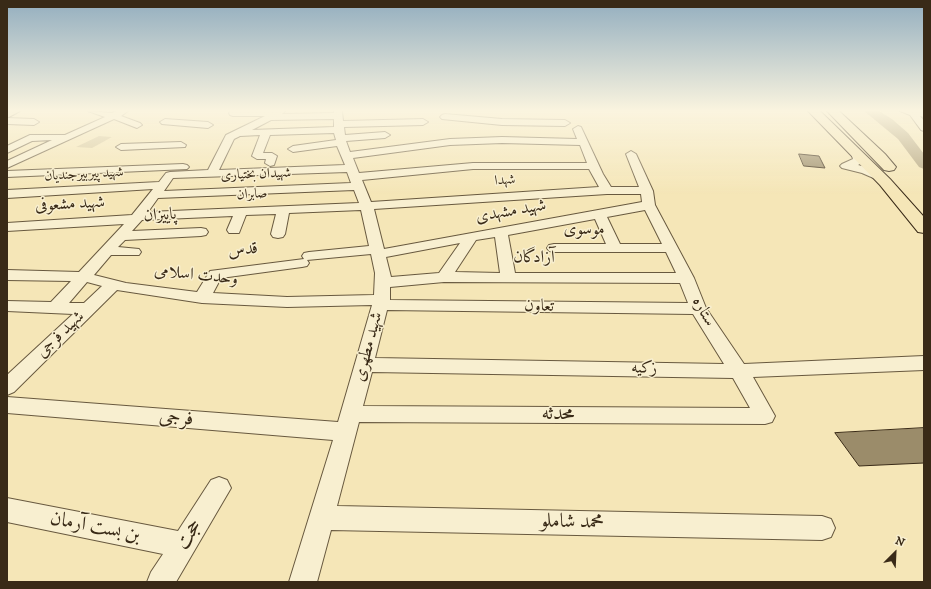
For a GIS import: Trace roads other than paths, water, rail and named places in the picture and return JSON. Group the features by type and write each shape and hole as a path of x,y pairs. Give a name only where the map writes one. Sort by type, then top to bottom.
{"main road":[{"path":"841,138 882,178 912,210 924,228"},
{"path":"861,138 880,157 924,208"}],"street":[{"path":"7,150 29,138"},
{"path":"7,167 66,138"},
{"path":"212,173 229,138"},
{"path":"264,138 257,156 272,156 270,163"},
{"path":"329,138 450,142 584,142"},
{"path":"293,149 356,138"},
{"path":"582,138 594,166 607,190"},
{"path":"56,307 137,218 162,185 212,173 299,166 344,140 474,166 594,166"},
{"name":"شهیدان بختیاری","path":"162,185 232,191 344,140"},
{"name":"شهید مطهری","path":"303,582 322,518 382,296 383,273 378,251 367,206 344,140"},
{"path":"130,168 155,142"},
{"path":"121,147 155,142 181,145"},
{"name":"ستاره","path":"631,154 648,198 686,278 698,309 739,371 765,416"},
{"path":"7,167 187,167"},
{"name":"شهید پیربیرجندیان","path":"7,194 162,185"},
{"name":"شهدا","path":"367,206 607,190 648,198"},
{"name":"شهید مشهدی","path":"378,251 501,232 599,214 648,198"},
{"name":"صابران","path":"137,218 241,211 367,206"},
{"path":"278,234 283,209"},
{"path":"234,230 241,211"},
{"name":"موسوی","path":"599,214 615,248"},
{"name":"شهید مشعوفی","path":"7,227 137,218"},
{"name":"پاییزان","path":"121,236 201,232"},
{"path":"501,232 508,277"},
{"path":"444,277 471,237"},
{"name":"موسوی","path":"554,248 671,248"},
{"path":"107,251 134,252"},
{"name":"قدس","path":"202,298 215,274 378,251"},
{"name":"وحدت اسلامی","path":"7,275 83,277 126,288 202,298 287,302 382,296"},
{"name":"آزادگان","path":"382,296 444,277 686,278"},
{"name":"شهید فرجی","path":"7,387 114,284"},
{"name":"تعاون","path":"382,296 698,309"},
{"path":"7,306 88,309"},
{"name":"زکیه","path":"364,365 739,371 924,363"},
{"name":"فرجی","path":"7,405 348,423"},
{"name":"محدثه","path":"348,423 765,416"},
{"name":"حجت","path":"161,582 218,488"},
{"name":"بن بست آرمان","path":"7,510 184,545"},
{"name":"محمد شاملو","path":"322,518 822,528"}],"waterway":[{"path":"905,138 924,164"}]}
